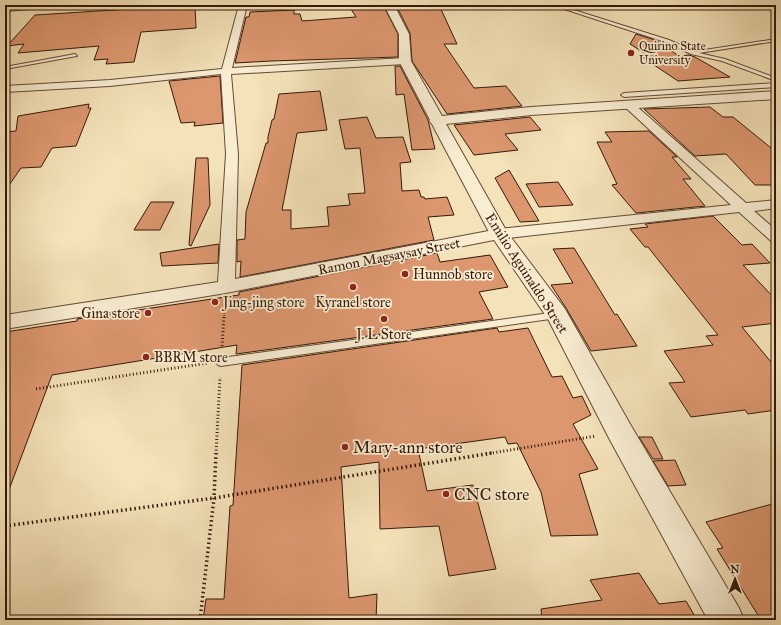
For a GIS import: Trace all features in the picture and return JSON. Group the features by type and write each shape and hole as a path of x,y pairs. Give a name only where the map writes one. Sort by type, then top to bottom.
{"street":[{"path":"5,8 53,5"},
{"path":"226,287 232,154 226,71 243,5"},
{"name":"Emilio Aguinaldo Street","path":"389,5 404,34 405,61 436,121 499,234 557,315 620,432 727,620"},
{"path":"5,89 110,83 226,71 405,61"},
{"path":"436,121 626,100 776,95"},
{"path":"626,100 776,238"},
{"name":"Ramon Magsaysay Street","path":"5,322 226,287 499,234 776,204"}],"lane":[{"path":"554,5 667,41 693,53 723,60 776,80"},
{"path":"693,53 776,40"},
{"path":"5,68 75,55"},
{"path":"626,100 776,85"},
{"path":"221,362 557,315"}],"path":[{"path":"200,620 214,498 226,287"},
{"path":"36,389 221,362"},
{"path":"5,526 214,498 620,432"}],"building":[{"path":"357,5 383,5 398,34 398,57 235,63 246,17 249,17 250,12 294,10 294,14 300,14 302,21 356,17 351,9 358,8"},
{"path":"396,5 439,5 457,44 444,44 474,88 506,86 522,106 447,114 412,61 410,33"},
{"path":"195,6 196,28 141,32 134,62 106,64 108,59 94,60 99,46 18,53 24,44 7,46 35,15"},
{"path":"636,34 655,40 679,56 689,55 695,57 730,77 678,81 639,55 646,54 630,44"},
{"path":"395,66 400,66 428,120 435,149 412,150 404,94 396,95"},
{"path":"220,76 223,123 194,126 195,122 181,123 169,81"},
{"path":"320,91 327,130 297,133 282,210 291,210 291,229 329,226 327,207 350,205 348,194 365,193 360,148 345,149 339,120 367,117 376,138 403,137 411,162 400,163 402,191 419,190 421,197 424,197 425,199 447,197 454,215 428,217 434,240 240,277 241,261 237,262 237,240 245,239 246,212 266,143 268,143 268,137 272,120 274,119 279,94"},
{"path":"89,104 88,108 91,108 76,146 52,148 41,167 21,168 5,191 5,132 16,131 18,116"},
{"path":"710,107 723,117 733,117 776,152 776,185 755,185 726,154 695,156 644,109"},
{"path":"530,117 541,130 505,134 518,150 474,155 454,125"},
{"path":"649,131 677,157 672,157 691,179 683,179 705,206 636,213 612,185 617,184 597,142 612,142 605,132"},
{"path":"196,158 208,158 210,205 191,246 189,245"},
{"path":"509,170 539,221 520,222 495,178"},
{"path":"558,182 573,205 539,207 526,184"},
{"path":"151,202 174,202 160,230 134,230"},
{"path":"713,216 742,245 752,244 770,263 743,265 776,300 776,323 742,327 776,368 776,410 748,414 745,410 691,417 669,383 685,382 664,351 713,345 706,336 718,335 648,247 645,247 630,229 648,227 645,224"},
{"path":"219,244 218,263 162,266 160,253"},
{"path":"574,248 615,315 617,314 637,346 591,351 551,285 573,283 553,249"},
{"path":"437,253 440,262 490,255 508,287 479,292 493,319 236,354 237,345 52,375 7,495 5,495 5,332 77,321 77,319 239,295 239,292"},
{"path":"497,328 499,332 528,328 552,377 562,376 573,398 582,396 591,415 573,424 598,469 579,474 598,535 551,536 541,492 517,443 508,444 505,437 418,449 427,491 473,485 496,569 449,576 439,526 380,529 379,462 341,467 349,598 377,594 376,620 203,620 206,599 224,599 230,506 233,505 242,365"},
{"path":"639,437 652,437 663,459 653,459"},
{"path":"675,460 686,485 668,486 653,461"},
{"path":"776,503 776,620 761,620 717,549 723,548 706,522"},
{"path":"639,573 659,604 686,601 697,620 542,620 541,609 602,600 590,580"}],"place":[{"name":"Quirino State University","path":"631,53"},
{"name":"Hunnob store","path":"405,274"},
{"name":"Kyranel store","path":"353,287"},
{"name":"Jing-jing store","path":"215,302"},
{"name":"Gina store","path":"148,313"},
{"name":"J. L Store","path":"384,319"},
{"name":"BBRM store","path":"146,357"},
{"name":"Mary-ann store","path":"345,447"},
{"name":"CNC store","path":"446,494"}]}
